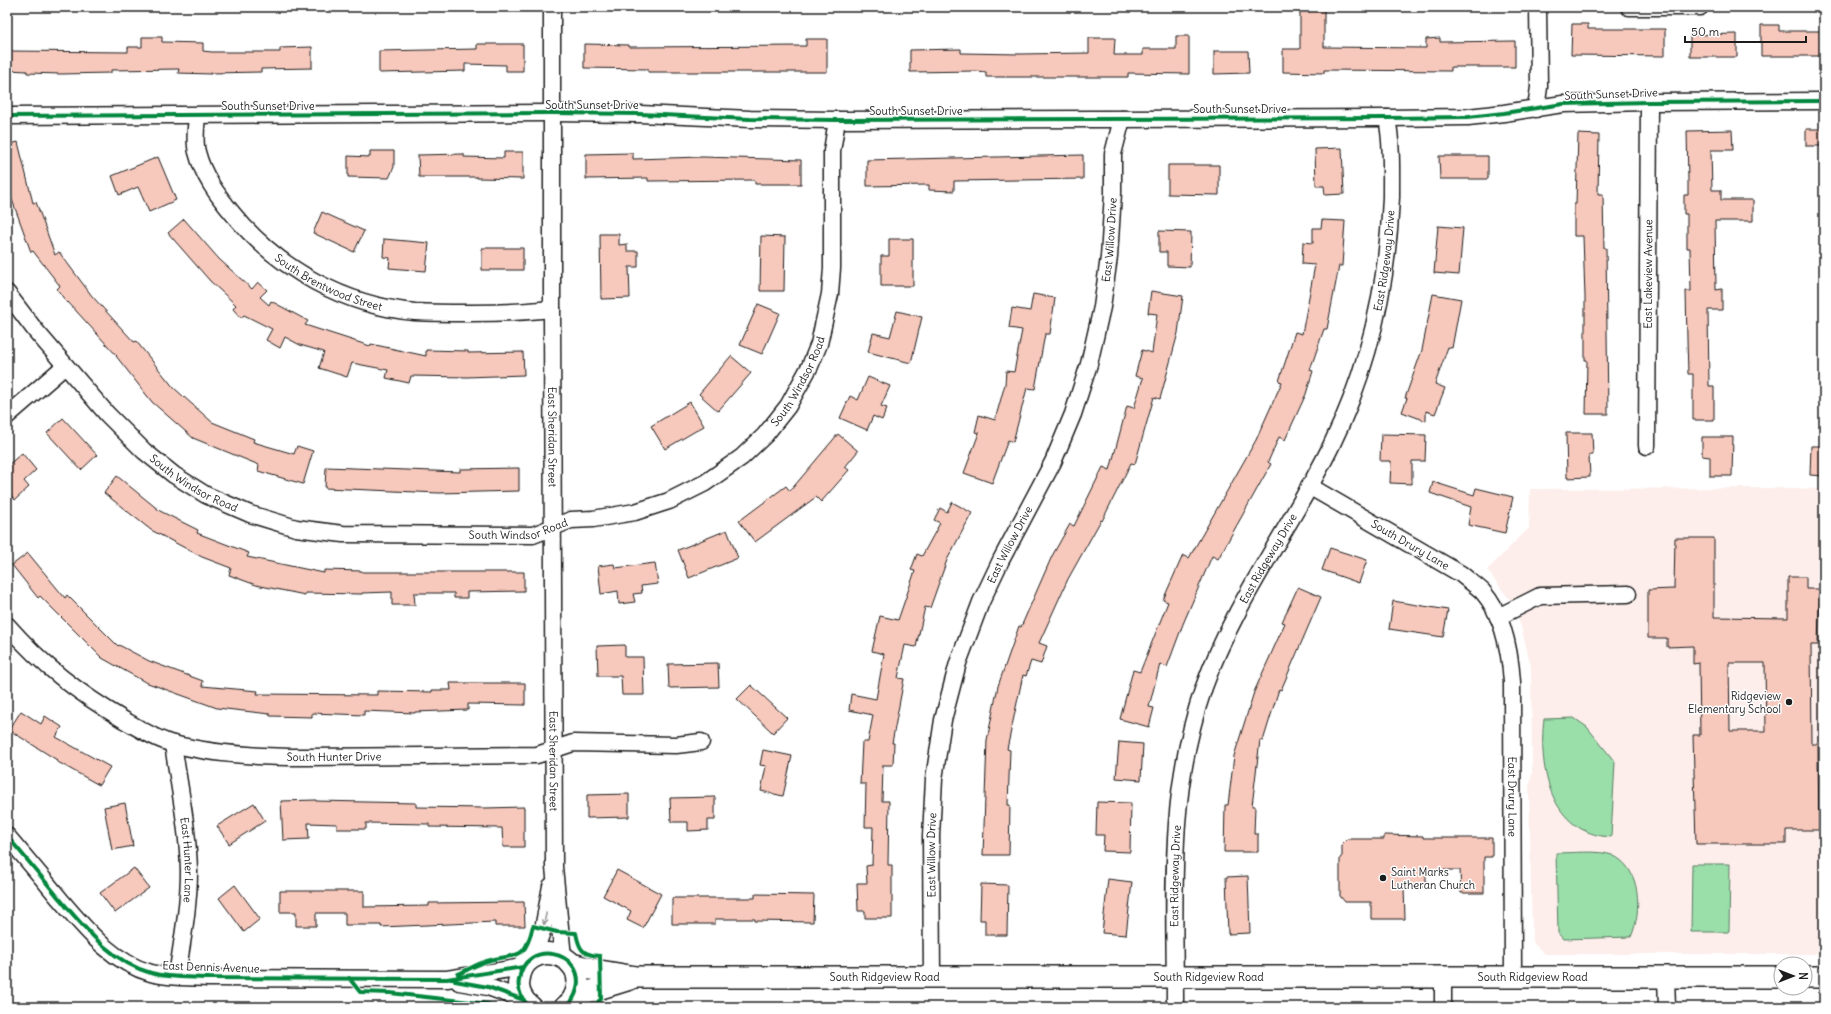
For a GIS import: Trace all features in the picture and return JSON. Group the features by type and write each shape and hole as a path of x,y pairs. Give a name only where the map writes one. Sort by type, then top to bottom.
{"main road":[{"name":"South Ridgeview Road","path":"528,962 548,953 567,961 600,971 636,977 1773,977"},
{"path":"567,961 578,979 569,1004"},
{"path":"527,1004 520,992 518,984 528,962"},
{"name":"South Ridgeview Road","path":"569,1004 636,977"},
{"path":"1813,977 1824,977"}],"street":[{"name":"East Sheridan Street","path":"552,7 551,113 554,867 567,961"},
{"path":"1536,109 1538,86 1538,7"},
{"path":"1629,7 1700,7"},
{"name":"South Sunset Drive","path":"7,116 551,113 837,120 1387,118 1468,117 1536,109 1563,104 1824,101"},
{"name":"East Lakeview Avenue","path":"1647,446 1649,102"},
{"name":"South Brentwood Street","path":"197,116 196,151 204,172 220,198 243,226 275,256 306,277 347,296 375,305 414,312 522,313 552,309"},
{"name":"East Ridgeway Drive","path":"1175,1007 1175,843 1180,785 1190,732 1205,686 1227,632 1250,588 1331,447 1355,391 1372,338 1379,309 1390,230 1391,139 1387,118"},
{"name":"East Willow Drive","path":"932,977 930,836 934,780 943,720 958,663 981,602 1000,560 1053,462 1073,414 1089,364 1102,307 1109,257 1113,193 1113,154 1122,119"},
{"name":"South Windsor Road","path":"7,293 35,330 107,414 144,451 174,475 206,495 250,514 296,528 356,535 533,535 571,520 593,519 635,512 669,501 705,483 742,457 765,435 788,406 810,366 819,344 830,294 832,268 832,151 837,120"},
{"path":"7,416 65,366"},
{"name":"South Drury Lane","path":"1309,486 1461,574 1483,592 1498,617"},
{"path":"1498,617 1540,596 1628,594"},
{"name":"East Drury Lane","path":"1498,617 1510,658 1512,682 1513,977"},
{"name":"South Hunter Drive","path":"7,625 26,647 53,672 88,699 153,737 172,744 209,751 270,757 537,756 573,743 676,745 700,742"},
{"name":"East Hunter Lane","path":"172,744 186,826 189,871 177,976"},
{"name":"East Dennis Avenue","path":"7,836 87,930 106,948 124,960 151,973 177,976 447,979 488,987 527,1004"},
{"name":"East Sheridan Street","path":"528,962 543,929 554,867"},
{"name":"East Dennis Avenue","path":"447,979 528,962"},
{"path":"1443,977 1443,1007"},
{"path":"1666,977 1666,1007"}],"shaded area":[{"path":"1530,489 1824,489 1824,954 1545,954 1534,944 1532,937 1529,787 1532,773 1531,666 1520,623 1509,599 1487,570 1529,528"}],"green space":[{"path":"1574,718 1587,727 1615,762 1611,837 1591,833 1574,824 1562,812 1553,796 1547,778 1544,758 1544,719"},
{"path":"1556,853 1606,853 1622,861 1634,880 1637,892 1637,915 1635,927 1631,937 1563,939 1558,933"},
{"path":"1692,864 1730,864 1729,932 1691,932"}],"building":[{"path":"1300,10 1324,10 1324,47 1426,48 1426,39 1440,38 1440,42 1515,41 1515,67 1451,67 1451,71 1324,70 1324,73 1283,72 1283,49 1300,49"},
{"path":"1572,24 1588,24 1588,29 1665,29 1665,56 1571,55"},
{"path":"1761,25 1779,25 1779,31 1824,31 1824,56 1761,56"},
{"path":"1737,34 1737,57 1690,57 1690,35"},
{"path":"1176,36 1189,36 1189,74 1128,73 1128,77 986,77 986,72 976,71 910,72 910,50 961,49 961,53 1020,54 1089,53 1089,38 1115,38 1114,55 1143,55 1143,49 1176,49"},
{"path":"142,37 162,37 162,42 203,43 203,51 212,52 280,52 280,48 312,47 312,68 261,69 261,72 211,74 178,73 179,69 111,70 111,73 61,74 27,73 27,71 7,70 7,51 128,52 128,47 142,47"},
{"path":"806,39 827,39 827,72 648,72 648,69 584,68 584,44 629,45 629,47 806,46"},
{"path":"477,44 523,44 523,71 506,71 506,65 465,64 465,71 379,73 379,51 477,49"},
{"path":"1214,51 1248,51 1249,73 1214,74"},
{"path":"1806,129 1824,129 1824,146 1806,146"},
{"path":"1732,130 1733,150 1711,150 1712,190 1721,190 1721,200 1753,200 1753,221 1715,221 1716,290 1722,289 1722,310 1708,310 1709,386 1714,386 1714,420 1693,420 1693,374 1688,374 1686,291 1691,291 1690,248 1687,248 1687,214 1684,214 1684,195 1688,195 1687,131"},
{"path":"1578,134 1599,135 1598,194 1603,194 1604,248 1606,248 1608,414 1586,414 1587,360 1585,360 1583,236 1574,236 1574,204 1576,204"},
{"path":"18,142 33,203 36,202 55,255 59,252 92,296 134,342 136,341 174,388 212,422 254,439 253,442 294,454 297,446 313,451 303,484 258,471 259,465 193,438 152,402 117,356 68,302 67,303 57,289 60,286 33,251 31,252 7,186 7,145"},
{"path":"1342,148 1344,194 1325,195 1324,186 1316,186 1315,149"},
{"path":"370,151 394,151 394,167 389,178 348,177 348,156 370,157"},
{"path":"504,152 523,152 523,179 419,177 418,155 464,154 464,157 504,158"},
{"path":"633,153 633,159 703,157 801,160 801,184 755,184 755,180 648,181 648,178 586,179 586,154"},
{"path":"1083,155 1083,179 954,181 954,191 929,190 929,185 867,186 867,160"},
{"path":"1439,156 1488,156 1488,179 1440,179"},
{"path":"158,157 176,200 149,212 138,187 119,195 112,176"},
{"path":"1168,165 1219,165 1219,195 1168,194"},
{"path":"322,212 364,231 354,252 313,233"},
{"path":"184,219 219,259 252,289 258,282 267,290 260,297 269,305 271,301 308,321 305,325 370,346 371,344 426,356 426,350 468,351 468,353 523,352 524,375 467,377 411,376 409,383 386,378 388,370 352,363 347,377 319,368 324,352 300,345 285,337 280,348 266,340 272,329 244,315 241,318 233,309 236,305 210,281 168,233"},
{"path":"1322,220 1345,221 1342,266 1339,266 1327,329 1324,329 1310,370 1313,371 1306,394 1285,440 1279,437 1268,462 1271,464 1218,559 1212,556 1183,624 1167,667 1160,664 1149,707 1154,708 1149,727 1120,719 1133,670 1140,672 1168,602 1163,600 1183,555 1189,558 1256,440 1282,382 1279,381 1295,332 1302,334 1315,265 1302,264 1303,242 1313,243 1313,228 1321,228"},
{"path":"1438,226 1463,228 1459,275 1434,273"},
{"path":"1159,231 1191,232 1190,267 1167,266 1167,252 1159,252"},
{"path":"600,234 619,234 619,245 627,244 627,251 638,251 638,267 629,267 630,298 601,299"},
{"path":"761,236 785,237 784,291 760,291"},
{"path":"384,239 429,243 426,271 389,268 390,258 383,257"},
{"path":"889,239 913,239 913,286 881,286 881,256 889,256"},
{"path":"482,248 523,248 523,270 482,270"},
{"path":"1151,291 1183,296 1178,333 1160,399 1154,397 1135,464 1131,463 1102,521 1101,520 1068,579 1039,643 1047,646 1041,664 1031,661 1026,676 1023,675 1007,749 1010,750 1008,805 1010,805 1009,855 983,855 987,740 998,686 1019,626 1021,627 1052,556 1070,524 1074,526 1103,467 1110,470 1127,406 1134,408 1143,378 1135,376 1142,350 1152,353 1157,314 1148,313"},
{"path":"1033,294 1055,298 1050,334 1045,334 1035,389 1027,388 1013,442 1008,440 992,483 964,473 979,433 975,432 979,415 995,420 1005,384 1006,371 1014,372 1022,330 1009,328 1012,308 1030,311"},
{"path":"1433,294 1461,299 1452,348 1448,347 1435,384 1445,388 1435,414 1426,411 1426,421 1402,412 1407,398 1405,398 1422,350"},
{"path":"758,304 780,313 762,354 740,345"},
{"path":"897,311 922,317 911,363 868,352 873,333 890,337"},
{"path":"731,356 751,373 718,411 699,394"},
{"path":"868,377 890,386 881,406 887,408 882,420 873,416 867,430 840,418 850,396 858,400"},
{"path":"690,402 704,426 665,449 651,426"},
{"path":"63,418 97,455 81,470 47,433"},
{"path":"1566,433 1592,433 1593,455 1589,455 1590,477 1567,478"},
{"path":"838,434 858,451 845,467 849,470 821,502 816,497 755,542 739,521 786,486 790,491"},
{"path":"1381,434 1426,435 1425,461 1412,461 1412,484 1390,483 1391,461 1380,461"},
{"path":"1702,437 1733,437 1732,476 1710,476 1710,457 1702,456"},
{"path":"1811,446 1824,446 1824,476 1810,475"},
{"path":"22,453 36,470 24,481 29,487 15,500 7,490 7,466"},
{"path":"326,467 460,472 460,469 519,468 519,491 439,493 325,488"},
{"path":"117,476 160,511 198,530 197,533 249,553 247,557 324,573 324,570 362,572 524,572 524,591 467,592 467,598 454,598 454,593 414,593 415,605 392,605 392,592 362,594 305,593 305,595 256,585 229,575 231,568 202,557 151,530 104,493"},
{"path":"1433,482 1474,495 1476,488 1513,497 1505,533 1468,525 1471,507 1430,493"},
{"path":"952,502 972,513 947,560 930,608 925,607 916,647 905,645 898,678 904,679 892,743 894,743 893,765 883,765 882,801 889,801 888,865 892,865 892,918 865,918 865,911 858,911 857,883 867,883 866,866 872,865 873,827 865,827 866,784 860,784 862,742 868,742 873,715 849,710 851,694 876,699 884,654 872,651 880,616 898,620 915,571 911,570 917,554 922,556 940,523 934,520 940,508 947,512"},
{"path":"727,530 738,558 689,578 678,550"},
{"name":"Ridgeview Elementary School","path":"1675,538 1714,538 1714,617 1788,618 1788,577 1806,577 1806,589 1820,589 1818,645 1811,645 1812,744 1818,744 1819,830 1786,830 1786,844 1696,844 1693,735 1700,735 1699,663 1693,664 1693,646 1667,647 1667,638 1648,638 1648,590 1674,589","holes":["1729,663 1765,663 1766,731 1730,731"]},
{"path":"1330,548 1367,560 1359,583 1322,570"},
{"path":"28,553 65,598 67,595 118,646 119,645 149,661 203,681 202,686 258,691 257,694 377,695 377,691 432,692 432,690 451,690 450,683 525,683 525,705 468,704 468,710 415,713 364,711 364,715 312,713 312,717 270,716 270,714 217,708 145,682 102,658 40,596 38,598 12,565"},
{"path":"655,563 658,584 641,586 642,593 633,594 635,602 619,604 618,591 601,594 598,566 614,564 615,568"},
{"path":"1298,587 1321,597 1281,690 1279,689 1263,741 1260,740 1252,806 1255,806 1254,834 1258,834 1258,852 1224,852 1225,805 1228,805 1234,756 1254,692 1285,623 1282,622"},
{"path":"1393,601 1448,610 1443,637 1389,629"},
{"path":"625,645 625,657 643,657 644,695 622,695 621,676 598,676 597,646"},
{"path":"718,663 719,687 669,688 668,664"},
{"path":"751,685 787,718 773,733 737,699"},
{"path":"21,711 41,724 45,716 62,727 56,737 110,767 99,785 56,761 57,760 9,730"},
{"path":"1119,742 1143,744 1141,780 1116,778"},
{"path":"763,750 792,756 783,796 761,791 766,766 760,765"},
{"path":"629,794 629,817 587,818 587,795"},
{"path":"715,797 715,820 708,820 708,830 688,831 688,822 671,822 670,798"},
{"path":"316,800 416,803 416,807 524,807 524,847 503,847 502,828 429,827 429,824 366,823 366,829 337,829 337,824 308,823 309,839 283,840 281,801"},
{"path":"1097,802 1131,803 1130,852 1103,851 1104,835 1096,835"},
{"path":"125,803 133,846 112,850 104,807"},
{"path":"254,803 265,821 229,844 217,826"},
{"name":"Saint Marks Lutheran Church","path":"1384,835 1423,836 1423,838 1492,838 1492,857 1484,857 1484,893 1461,893 1460,870 1426,870 1426,887 1404,887 1405,919 1371,919 1371,902 1345,902 1340,896 1340,858 1342,856 1342,844 1347,839 1384,839"},
{"path":"134,868 149,888 115,913 100,893"},
{"path":"617,870 661,894 643,928 627,920 631,911 603,896"},
{"path":"1248,876 1250,933 1228,934 1226,877"},
{"path":"1108,879 1132,882 1126,935 1102,933"},
{"path":"981,884 1008,885 1007,935 985,935 985,920 980,920"},
{"path":"235,885 260,919 244,932 219,898"},
{"path":"280,891 364,891 364,907 429,906 429,903 524,902 525,926 495,926 495,922 381,927 381,925 345,925 345,913 316,913 316,926 296,926 296,912 280,912"},
{"path":"755,894 814,895 813,922 755,921 755,919 715,919 715,924 672,924 672,898 755,898"}],"cycle path":[{"path":"7,116 551,113 837,120 1387,118 1468,117 1563,104 1824,101"},
{"path":"7,836 99,942 123,961 137,968 158,975 209,978 447,979 523,967"},
{"path":"458,974 487,961 518,954 526,946 533,926 557,932 576,933 578,943 585,953 600,956 601,999 593,1007"},
{"path":"531,1007 525,1002 521,995 519,980 523,967 531,958 542,954 553,954 564,958 572,965 577,976 577,989 575,995 571,1002 565,1007"},
{"path":"349,978 360,992 390,993 488,1004 497,1007"},
{"path":"455,981 488,987 524,1000"}],"place":[{"name":"Ridgeview Elementary School","path":"1789,702"},
{"name":"Saint Marks Lutheran Church","path":"1383,878"}]}
